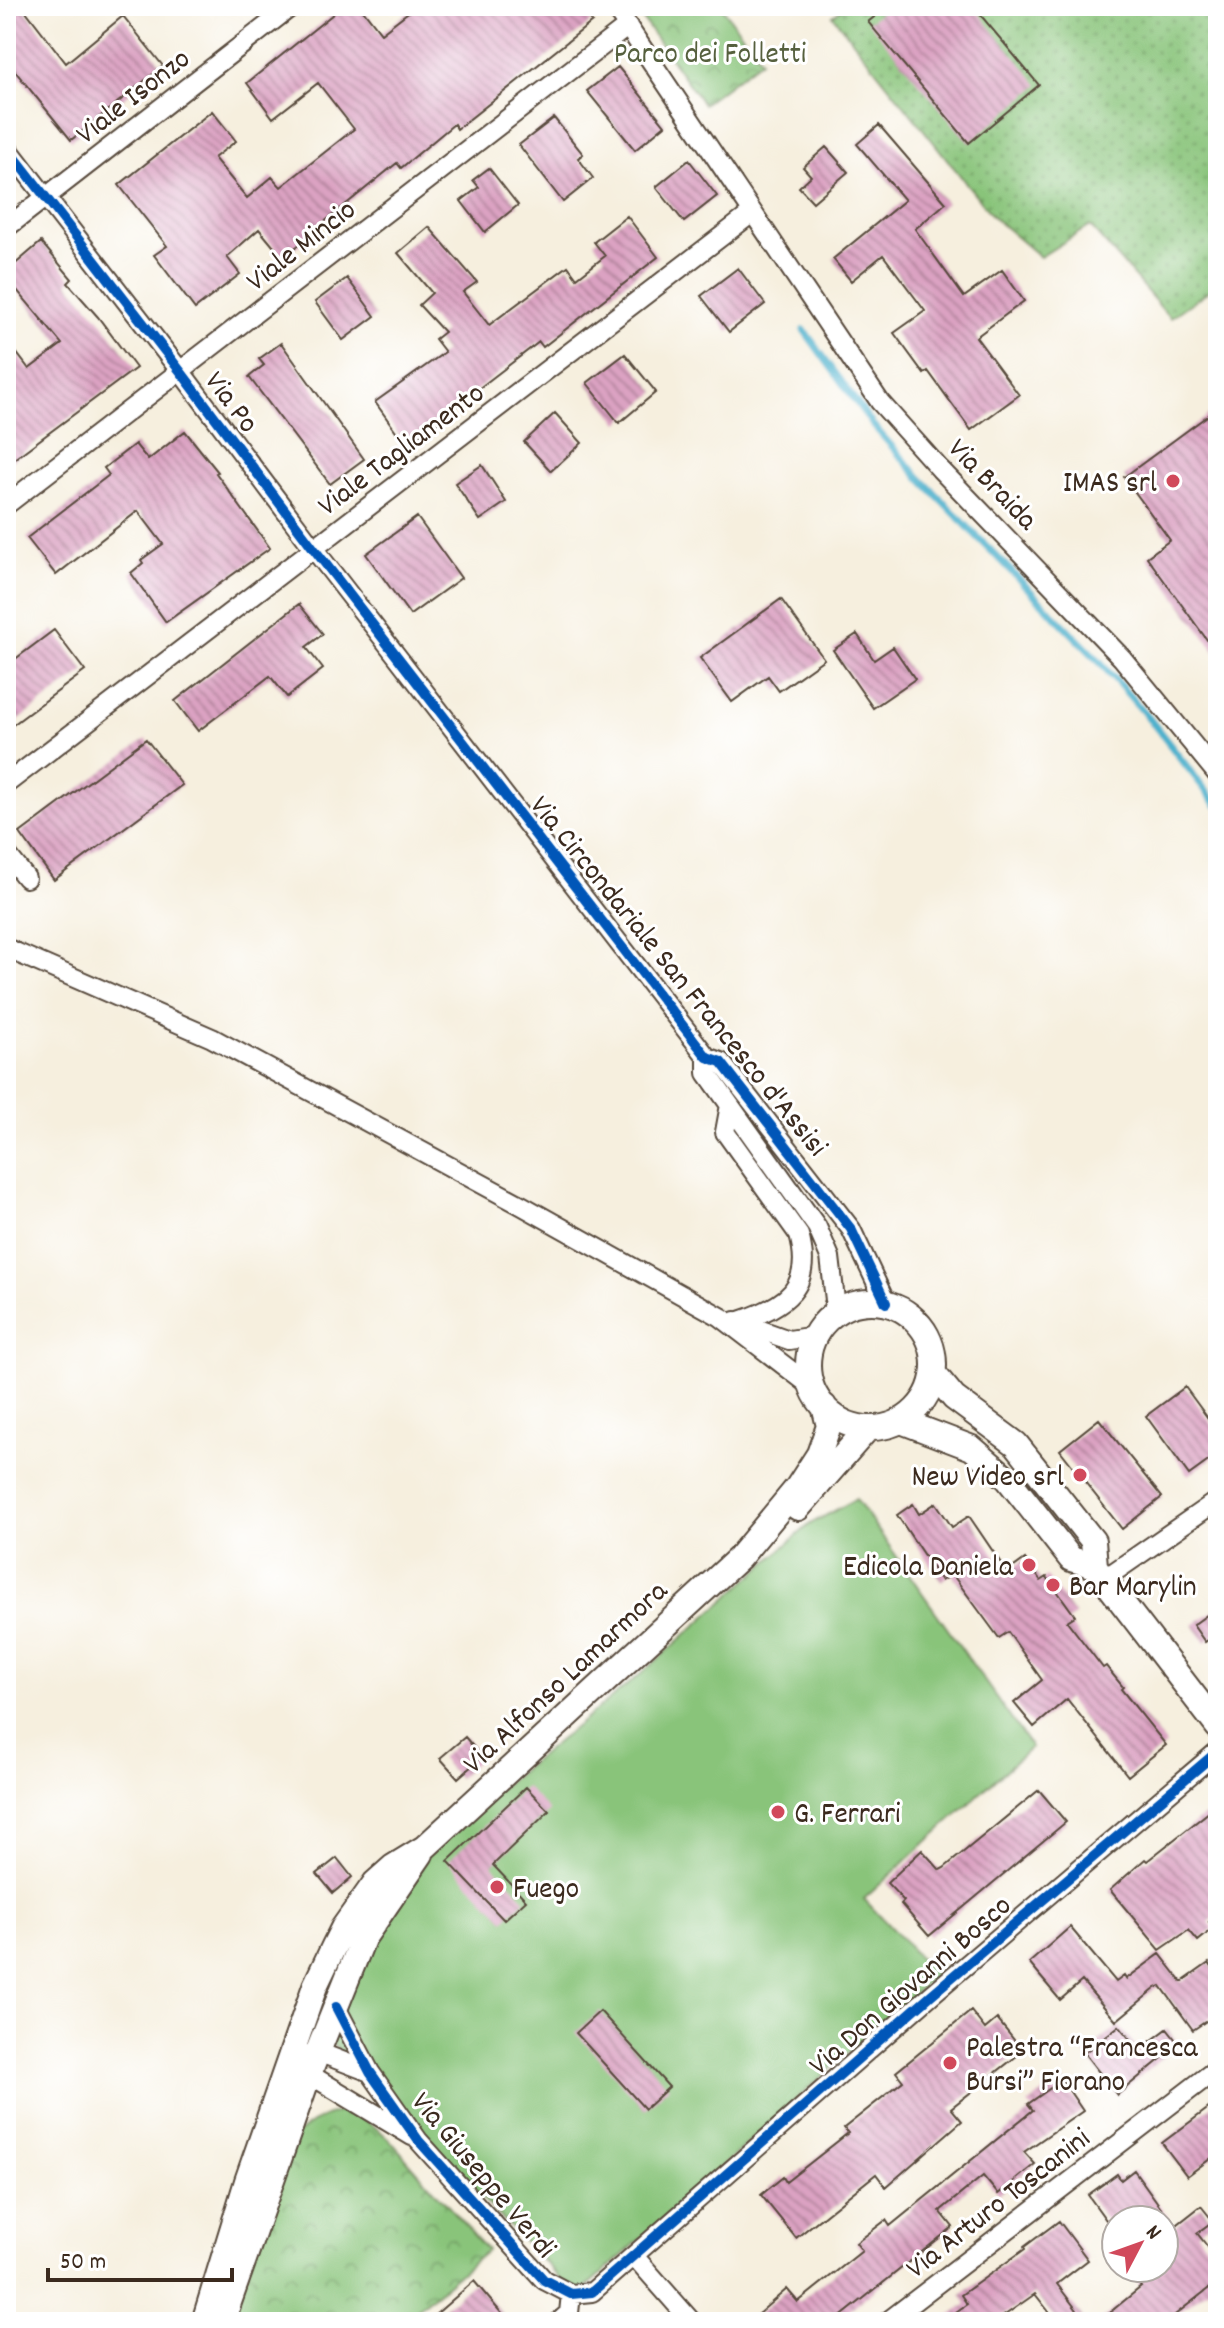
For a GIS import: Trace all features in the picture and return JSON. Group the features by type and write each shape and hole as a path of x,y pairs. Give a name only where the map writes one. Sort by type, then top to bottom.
{"street":[{"name":"Viale Isonzo","path":"6,228 292,6"},
{"name":"Via Braida","path":"614,6 880,402 940,469 1122,658 1218,775"},
{"name":"Viale Mincio","path":"6,505 628,26"},
{"name":"Via Po","path":"6,146 421,686"},
{"name":"Viale Tagliamento","path":"6,784 752,213"},
{"name":"Via Circondariale San Francesco d'Assisi","path":"421,686 707,1057 721,1062 851,1229 886,1303"},
{"path":"6,853 26,878"},
{"path":"6,948 212,1038 730,1319 789,1340 815,1336"},
{"name":"Via Circondariale San Francesco d'Assisi","path":"707,1057 707,1073 817,1227 830,1257 835,1300 831,1315"},
{"name":"Via Circondariale San Francesco d'Assisi","path":"730,1105 725,1132 799,1235 804,1252 801,1280 788,1297 767,1312 730,1319"},
{"path":"730,1319 818,1396 836,1418 868,1428 901,1421 923,1401 934,1374 934,1355 918,1322 903,1310 886,1303 857,1303 831,1315 815,1336 809,1352 808,1369 818,1396 829,1426 819,1454 797,1488 746,1550"},
{"path":"934,1374 954,1398 1016,1444 1093,1541 1099,1572 1218,1727"},
{"path":"901,1421 972,1448 1008,1479 1071,1559 1099,1572"},
{"path":"746,1550 804,1503 868,1428"},
{"path":"1099,1572 1218,1500"},
{"name":"Via Alfonso Lamarmora","path":"204,2322 247,2181 315,1986 343,1928 375,1883 393,1867 424,1848 746,1550"},
{"name":"Via Don Giovanni Bosco","path":"634,2256 931,1995 1218,1751"},
{"name":"Via Alfonso Lamarmora","path":"247,2181 267,2154 336,2007 363,1939 415,1866 424,1848"},
{"name":"Via Alfonso Lamarmora","path":"222,2322 309,2061 334,1946"},
{"name":"Via Giuseppe Verdi","path":"336,2007 370,2072 418,2140 544,2280 571,2294 592,2292 634,2256"},
{"path":"309,2061 370,2072"},
{"name":"Via Giuseppe Verdi","path":"309,2061 418,2140"},
{"name":"Via Arturo Toscanini","path":"887,2322 1218,2068"},
{"path":"634,2256 692,2322"},
{"path":"559,2322 569,2313 571,2294"}],"green space":[{"name":"Parco dei Folletti","path":"633,6 721,6 761,60 703,104"},
{"path":"845,6 1218,6 1218,284 1170,318 1090,226 1040,257 994,218 833,16"},
{"path":"856,1499 1031,1747 864,1899 935,1975 577,2296 315,2025 367,1905 410,1861 647,1669 810,1524"},
{"path":"341,2111 368,2122 390,2140 487,2250 402,2322 229,2322 291,2139 314,2122"}],"building":[{"path":"6,6 22,6 66,63 123,16 163,66 71,140 6,60"},
{"path":"343,6 360,6 381,33 416,6 579,6 592,22 457,129 454,124 401,168 397,163 283,258 259,229 227,257 240,274 195,309 154,255 167,246 119,185 212,111 236,141 214,158 247,198 272,177 281,187 354,129 318,83 273,118 247,83"},
{"path":"888,6 973,6 1039,85 969,143 868,22"},
{"path":"618,67 665,125 635,150 587,91"},
{"path":"554,118 583,154 578,158 593,178 563,202 519,145"},
{"path":"879,125 946,203 915,229 964,297 1002,270 1024,301 976,337 1019,395 971,430 928,371 924,374 894,333 925,311 883,255 851,281 833,259 905,200 857,144"},
{"path":"826,147 848,172 813,202 799,187 811,176 803,167"},
{"path":"689,160 717,196 684,222 656,187"},
{"path":"489,168 518,205 485,232 461,201 479,187 473,180"},
{"path":"627,216 658,257 543,347 539,342 452,409 454,411 406,445 375,402 445,352 435,339 444,332 419,305 432,293 398,253 429,227 477,282 463,292 489,325 568,266 577,278 605,256 594,242"},
{"path":"41,242 72,279 68,283 136,368 6,465 6,339 29,369 62,344 6,277 6,272"},
{"path":"738,268 765,304 729,332 701,296"},
{"path":"347,278 375,316 343,340 315,302"},
{"path":"281,343 364,459 330,484 249,377 264,365 259,359"},
{"path":"625,354 656,392 619,423 587,383"},
{"path":"1218,408 1218,655 1147,557 1170,540 1124,477"},
{"path":"555,413 582,443 551,471 524,442"},
{"path":"185,431 218,472 270,548 166,622 131,573 143,563 141,560 163,544 138,511 56,575 27,538 109,475 104,468 135,444 148,460"},
{"path":"482,465 506,502 480,520 455,483"},
{"path":"417,517 461,578 410,615 366,554"},
{"path":"781,599 824,659 779,691 768,676 732,702 700,658"},
{"path":"299,604 323,634 306,647 323,669 287,697 270,676 198,731 175,701"},
{"path":"54,630 85,671 6,730 6,666"},
{"path":"857,634 874,660 893,647 915,679 873,708 833,650"},
{"path":"146,739 182,785 54,880 20,833"},
{"path":"1185,1387 1218,1432 1218,1454 1189,1475 1146,1416"},
{"path":"1099,1419 1162,1497 1122,1529 1060,1450"},
{"path":"936,1503 952,1527 969,1516 1007,1572 1025,1559 1041,1581 1047,1577 1075,1616 1067,1621 1103,1668 1106,1666 1123,1687 1121,1689 1166,1745 1128,1776 1067,1699 1034,1727 1014,1703 1042,1680 1008,1632 999,1638 952,1574 941,1581 897,1515 913,1504 919,1514"},
{"path":"1218,1607 1218,1633 1205,1642 1193,1625"},
{"path":"465,1737 482,1757 458,1778 440,1758"},
{"path":"526,1787 549,1811 493,1865 526,1900 504,1920 448,1861"},
{"path":"1039,1790 1066,1822 929,1936 887,1883 922,1850 940,1870 944,1868"},
{"path":"1209,1812 1218,1823 1218,1915 1209,1922 1214,1928 1198,1941 1189,1930 1160,1950 1110,1890 1145,1859 1147,1861"},
{"path":"337,1858 352,1877 333,1893 317,1874"},
{"path":"1070,1927 1116,1982 1124,1976 1126,1979 1160,1954 1182,1982 1209,1963 1218,1976 1218,2013 1193,2030 1161,1986 1116,2021 1082,1981 1060,2000 1029,1963"},
{"path":"600,2011 669,2087 645,2109 576,2033"},
{"path":"971,2011 985,2029 997,2019 1023,2051 951,2108 962,2121 886,2187 876,2174 796,2238 761,2195 783,2177 786,2182 848,2133 844,2128 903,2081 896,2072"},
{"path":"1119,2026 1139,2050 1167,2029 1179,2044 1117,2095 1084,2053"},
{"path":"1062,2080 1083,2111 1024,2152 1035,2164 998,2194 983,2176 940,2211 953,2227 834,2322 749,2322 787,2289 798,2302 862,2251 856,2243 886,2220 890,2226 1033,2110 1028,2104"},
{"path":"1218,2101 1218,2153 1187,2176 1162,2143"},
{"path":"1134,2170 1158,2204 1100,2204 1100,2212 1088,2195 1117,2174 1121,2180"},
{"path":"1201,2206 1213,2221 1197,2233 1218,2260 1218,2281 1166,2322 1098,2322 1141,2287 1139,2284 1180,2284 1180,2222"},
{"path":"1059,2221 1088,2260 1057,2284 1086,2322 1057,2322 1035,2294 995,2322 942,2322 967,2304 961,2295"},
{"path":"474,2281 509,2322 427,2322"}],"waterway":[{"path":"804,330 872,424 920,478 1097,659 1148,717 1218,806"}],"cycle path":[{"path":"6,146 707,1057 721,1062 851,1229 886,1303"},
{"path":"336,2007 370,2072 418,2140 544,2280 571,2294 592,2292 931,1995 1218,1751"}],"place":[{"name":"IMAS srl","path":"1173,481"},
{"name":"New Video srl","path":"1080,1475"},
{"name":"Edicola Daniela","path":"1029,1565"},
{"name":"Bar Marylin","path":"1053,1585"},
{"name":"G. Ferrari","path":"778,1812"},
{"name":"Fuego","path":"497,1887"},
{"name":"Palestra “Francesca Bursi” Fiorano","path":"950,2063"}]}
